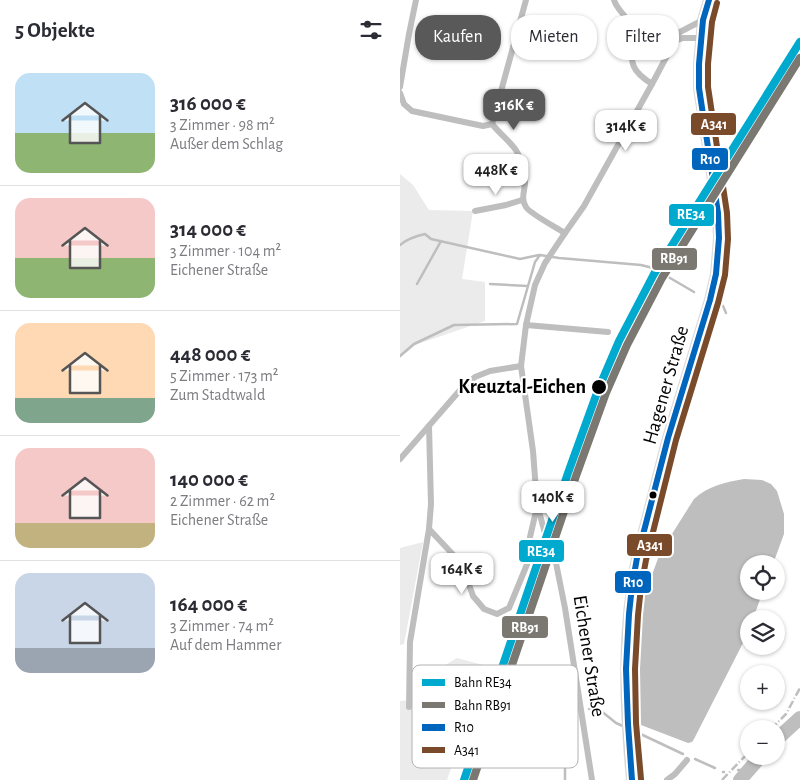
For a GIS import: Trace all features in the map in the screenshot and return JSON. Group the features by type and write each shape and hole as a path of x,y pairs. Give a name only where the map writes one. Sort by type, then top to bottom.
{"main road":[{"name":"Hagener Straße","path":"632,780 625,680 628,618 633,577 668,438 710,300 716,274 719,238 718,213 699,88 703,20 709,0"}],"street":[{"path":"400,87 408,34 416,0"},
{"path":"492,124 526,0"},
{"path":"614,0 616,6 629,23 631,60 635,70 641,77 652,84"},
{"name":"Eichener Straße","path":"679,34 703,20"},
{"path":"679,40 701,38"},
{"name":"Eichener Straße","path":"574,665 555,558 546,537 537,504 533,451 520,366 526,324 535,285 545,263 584,206 665,60"},
{"path":"400,93 404,104 412,112 483,126 492,124"},
{"path":"492,124 510,142 519,156 523,167 525,183 522,200 526,209 565,233"},
{"path":"475,211 522,200"},
{"path":"526,324 608,332"},
{"path":"400,459 461,389 476,377 490,371 520,366"},
{"path":"409,707 410,642 429,528 431,504 429,426"},
{"path":"429,528 458,558 474,596 484,609 497,614 509,608 528,562 530,538 537,504"},
{"name":"Eichener Straße","path":"578,691 592,780"},
{"path":"668,780 687,760"}],"shaded area":[{"path":"400,174 413,185 429,210 473,211 462,279 485,282 485,321 415,345 400,358"},
{"path":"744,479 762,480 771,484 777,491 784,514 784,534 776,555 740,555 740,600 760,600 756,610 740,610 740,649 694,739 688,743 641,725 637,720 635,658 641,605 660,553 694,499 711,488"},
{"path":"423,542 404,644 400,645 400,548"},
{"path":"457,658 483,665 445,665"},
{"path":"412,685 412,768 451,768 447,780 400,780 400,701 411,700"}],"waterway":[{"path":"400,245 412,238 425,234 431,239 520,259 539,255"},
{"path":"417,284 441,241"},
{"path":"400,356 414,344 454,325 517,324 535,262 540,255 641,265 653,268 694,292"},
{"path":"490,284 527,286"},
{"path":"718,304 723,306 726,313"},
{"path":"589,709 595,706 616,723 625,727"},
{"path":"785,732 800,718"},
{"path":"632,730 683,754"},
{"path":"695,759 715,768"},
{"path":"740,780 753,765"},
{"path":"565,768 565,780"},
{"path":"738,770 749,770"}],"railway":[{"path":"780,720 786,714 800,688"},
{"path":"722,780 740,761"}],"rail line":[{"name":"RE34","path":"503,665 568,473 598,390 619,341 654,274 800,42"},
{"name":"RB91","path":"512,665 576,476 606,393 627,345 662,278 800,58"},
{"name":"RE34","path":"464,780 468,768"},
{"name":"RB91","path":"473,780 477,768"}],"transit line":[{"name":"R10","path":"632,780 626,669 632,586 637,558 668,438 710,300 716,274 719,238 718,213 699,88 703,20 709,0"},
{"name":"A341","path":"641,779 636,723 635,669 641,587 676,440 725,275 728,239 727,213 708,87 712,22 717,3"}],"place":[{"name":"Kreuztal-Eichen","path":"599,387"}]}
